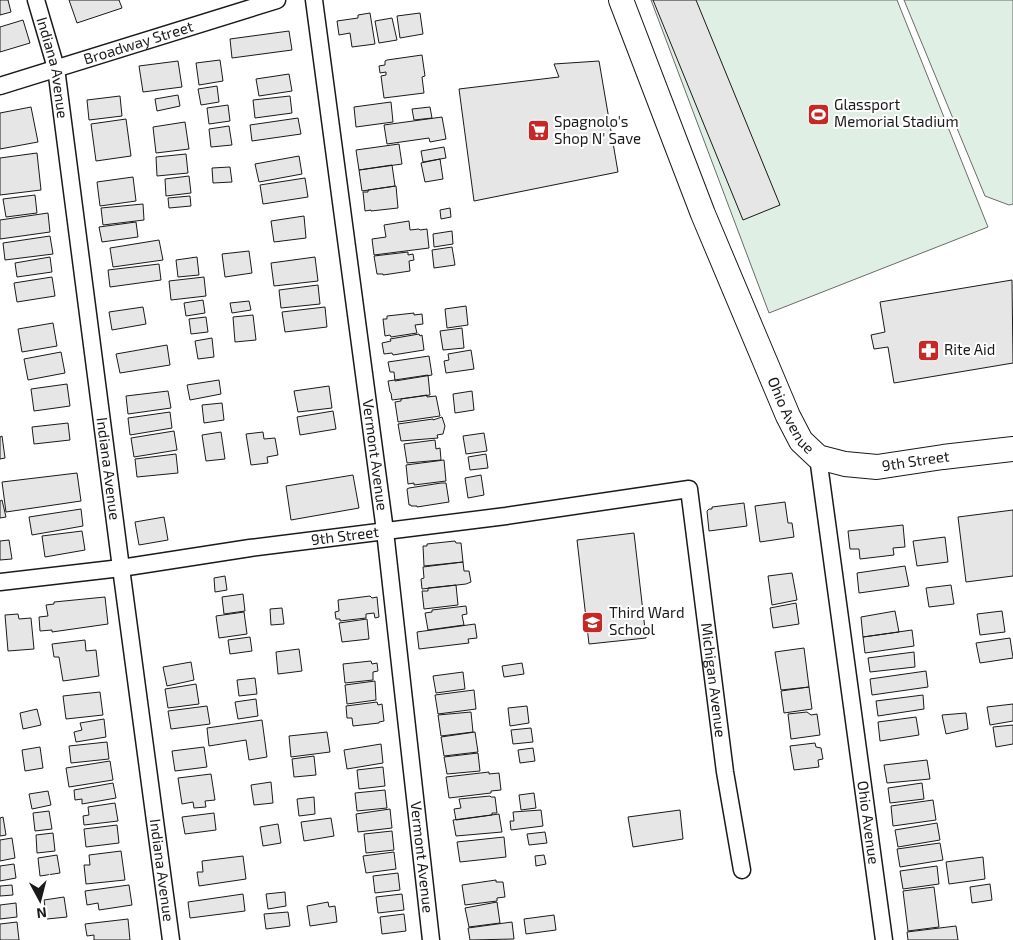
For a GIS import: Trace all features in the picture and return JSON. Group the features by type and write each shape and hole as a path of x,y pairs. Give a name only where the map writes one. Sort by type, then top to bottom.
{"main road":[{"name":"Ohio Avenue","path":"621,0 703,214 788,416 801,441 818,457"},
{"name":"9th Street","path":"818,457 845,464 877,467 1013,449"}],"street":[{"name":"Indiana Avenue","path":"36,0 56,68 170,940"},
{"name":"Broadway Street","path":"0,86 277,0"},
{"name":"Vermont Avenue","path":"314,0 385,531 431,940"},
{"name":"Ohio Avenue","path":"818,457 884,940"},
{"name":"9th Street","path":"0,582 121,568 250,548 506,516 689,489"},
{"name":"Michigan Avenue","path":"689,489 725,772 742,870"}],"green space":[{"name":"Glassport Memorial Stadium","path":"651,0 897,0 988,227 769,313"},
{"path":"904,0 1013,0 1013,204 1009,205 985,196"}],"building":[{"path":"0,0 8,0 11,12 0,15"},
{"path":"69,0 119,0 122,8 77,23"},
{"path":"653,0 696,0 780,205 743,220"},
{"path":"370,13 375,44 352,47 350,33 339,35 337,21 358,18 358,15"},
{"path":"420,13 423,34 400,38 397,16"},
{"path":"392,18 397,40 379,43 375,21"},
{"path":"23,20 30,43 0,52 0,27"},
{"path":"289,31 292,50 232,58 230,39"},
{"path":"422,55 425,76 422,77 424,93 384,98 381,76 386,75 386,72 380,73 379,66 385,65 387,60"},
{"path":"220,60 223,81 199,85 196,63"},
{"path":"178,61 182,87 143,92 139,66"},
{"name":"Spagnolo's Shop N' Save","path":"599,61 618,172 474,201 459,89 559,77 554,64"},
{"path":"289,74 292,91 259,96 256,79"},
{"path":"217,86 219,102 201,105 198,89"},
{"path":"178,95 180,106 157,111 155,99"},
{"path":"120,96 122,116 89,120 87,100"},
{"path":"290,96 292,113 255,118 253,100"},
{"path":"391,102 393,122 356,127 354,107"},
{"path":"228,105 230,121 209,124 207,108"},
{"path":"31,107 38,142 0,149 0,113"},
{"path":"430,107 432,118 414,120 412,109"},
{"path":"442,117 446,139 430,142 429,138 387,144 384,125"},
{"path":"298,118 301,134 252,141 250,125"},
{"path":"126,119 131,156 96,161 91,124"},
{"path":"185,122 189,149 156,153 153,127"},
{"path":"229,126 232,145 211,147 209,129"},
{"path":"399,144 402,164 359,170 356,150"},
{"path":"444,147 446,158 423,162 421,151"},
{"path":"37,153 41,190 0,195 0,158"},
{"path":"186,154 188,173 157,176 156,157"},
{"path":"299,156 302,174 259,182 255,164"},
{"path":"440,159 443,179 425,182 421,163"},
{"path":"392,165 395,186 362,191 359,170"},
{"path":"230,167 232,182 213,183 212,168"},
{"path":"189,176 191,193 166,196 165,179"},
{"path":"133,177 136,201 100,206 97,182"},
{"path":"305,178 308,197 263,204 260,185"},
{"path":"396,186 398,208 365,211 363,192"},
{"path":"35,195 37,213 6,217 3,199"},
{"path":"190,196 191,206 169,208 168,198"},
{"path":"143,204 144,220 103,225 101,208"},
{"path":"450,208 451,217 441,219 440,210"},
{"path":"48,213 50,232 0,239 0,220"},
{"path":"304,216 306,238 274,242 271,221"},
{"path":"409,221 410,230 427,229 429,248 374,255 372,239 386,237 384,225"},
{"path":"136,222 138,237 102,242 99,227"},
{"path":"452,231 453,244 434,247 433,234"},
{"path":"50,236 53,254 5,260 3,243"},
{"path":"159,240 163,260 113,267 110,248"},
{"path":"452,247 455,265 434,268 432,250"},
{"path":"249,251 252,273 225,277 222,254"},
{"path":"408,252 408,255 413,254 414,260 409,261 410,271 383,275 377,274 374,256"},
{"path":"50,257 52,272 17,277 15,263"},
{"path":"197,257 199,275 178,277 176,260"},
{"path":"315,257 318,281 274,286 271,263"},
{"path":"159,264 161,280 110,287 108,270"},
{"path":"52,277 55,296 17,302 14,283"},
{"path":"204,277 206,296 171,300 169,281"},
{"path":"1012,280 1013,363 894,383 888,347 874,349 871,335 885,332 880,302"},
{"path":"318,285 320,304 281,308 279,290"},
{"path":"203,300 205,313 186,316 184,303"},
{"path":"249,301 251,310 232,313 230,303"},
{"path":"466,306 468,325 447,328 445,309"},
{"path":"143,307 146,324 112,330 109,312"},
{"path":"325,307 327,327 285,332 282,312"},
{"path":"414,313 414,315 422,314 423,324 415,325 417,333 391,337 390,335 385,336 383,319 387,319 387,316"},
{"path":"253,315 256,340 235,342 233,317"},
{"path":"206,317 208,332 191,334 189,319"},
{"path":"53,323 57,346 22,352 18,329"},
{"path":"462,328 464,348 443,350 440,331"},
{"path":"419,334 420,336 422,335 424,350 393,355 392,353 384,354 382,343 391,341 390,339"},
{"path":"212,338 214,357 198,359 195,341"},
{"path":"167,345 170,365 120,373 116,354"},
{"path":"471,350 474,369 446,373 444,361 449,360 448,354"},
{"path":"61,352 65,373 28,380 24,359"},
{"path":"429,356 432,375 395,381 394,372 390,372 388,362"},
{"path":"428,375 430,395 392,400 388,381"},
{"path":"219,380 221,394 190,400 187,385"},
{"path":"67,384 70,406 34,411 31,389"},
{"path":"329,386 332,408 298,412 294,391"},
{"path":"168,391 171,408 128,414 126,396"},
{"path":"472,391 474,410 455,413 453,394"},
{"path":"427,395 427,397 436,396 440,416 398,422 395,402 401,401 401,399"},
{"path":"222,403 224,420 204,423 202,405"},
{"path":"333,411 336,429 300,435 297,417"},
{"path":"170,412 172,428 130,435 128,418"},
{"path":"442,417 445,426 443,434 437,435 438,438 401,441 398,424 433,420"},
{"path":"68,423 70,440 34,444 32,427"},
{"path":"174,431 177,450 134,457 131,438"},
{"path":"221,432 225,459 206,461 202,435"},
{"path":"263,432 264,439 275,438 278,455 267,457 268,463 251,465 246,434"},
{"path":"484,433 487,451 466,454 463,436"},
{"path":"2,436 5,458 0,459 0,437"},
{"path":"435,440 436,449 440,448 441,460 407,463 404,444"},
{"path":"176,454 178,473 137,477 135,459"},
{"path":"486,454 488,468 470,470 468,457"},
{"path":"444,460 446,481 408,484 406,465"},
{"path":"77,473 81,501 6,512 2,482"},
{"path":"353,475 359,508 291,520 286,486"},
{"path":"481,475 484,495 468,498 465,478"},
{"path":"446,483 449,502 417,507 409,505 407,489"},
{"path":"2,500 6,517 0,518 0,501"},
{"path":"785,502 788,523 792,523 794,537 760,542 755,506"},
{"path":"744,503 747,526 709,531 707,511 709,509"},
{"path":"81,509 83,526 32,535 29,517"},
{"path":"1013,510 1013,576 966,582 958,517"},
{"path":"164,517 168,540 139,545 135,522"},
{"path":"903,525 905,547 893,548 894,555 860,559 859,549 850,549 848,531"},
{"path":"82,531 85,550 45,557 42,536"},
{"path":"634,533 646,638 589,644 577,540"},
{"path":"945,537 948,562 917,566 913,541"},
{"path":"9,540 12,559 0,560 0,541"},
{"path":"455,541 456,543 461,543 463,562 424,566 423,546"},
{"path":"463,562 464,571 469,571 471,582 422,589 423,567"},
{"path":"905,566 909,586 859,593 857,573"},
{"path":"792,573 797,600 772,605 768,576"},
{"path":"225,576 227,590 215,592 214,578"},
{"path":"456,585 458,605 424,609 422,591 428,591 428,588"},
{"path":"951,585 954,604 929,607 926,588"},
{"path":"243,594 245,611 224,614 222,597"},
{"path":"370,596 372,598 377,597 379,617 375,618 374,613 366,614 366,618 340,621 340,619 336,619 335,612 339,611 338,600"},
{"path":"105,597 108,624 52,632 52,630 40,631 39,617 48,616 46,605 54,604 54,602"},
{"path":"796,603 799,624 773,628 770,608"},
{"path":"466,606 467,614 462,615 464,625 428,630 425,613 432,612 432,610"},
{"path":"282,608 284,624 271,625 270,609"},
{"path":"895,611 899,632 863,637 861,617"},
{"path":"1002,611 1005,632 980,635 977,614"},
{"path":"244,612 247,634 219,638 216,616"},
{"path":"18,614 19,619 31,618 34,649 8,651 5,615"},
{"path":"367,619 369,639 342,642 339,623"},
{"path":"475,624 477,638 468,639 469,643 419,649 417,632"},
{"path":"912,630 914,646 865,653 863,637"},
{"path":"250,637 252,651 230,654 228,640"},
{"path":"1010,638 1013,658 980,663 976,643"},
{"path":"85,640 86,651 96,650 99,676 63,681 59,657 54,657 52,644"},
{"path":"804,648 809,687 781,690 775,652"},
{"path":"299,649 302,671 278,674 276,652"},
{"path":"914,652 915,667 870,672 868,658"},
{"path":"371,661 372,664 377,663 378,671 373,672 373,680 345,683 343,664"},
{"path":"191,662 194,680 167,686 163,667"},
{"path":"522,663 524,674 504,677 502,666"},
{"path":"926,671 928,687 872,695 870,679"},
{"path":"463,672 465,689 436,693 433,676"},
{"path":"255,678 257,694 239,696 237,680"},
{"path":"375,681 376,700 347,704 345,685"},
{"path":"196,684 199,704 168,708 165,689"},
{"path":"809,687 812,709 784,713 781,691"},
{"path":"474,690 476,709 438,714 435,695"},
{"path":"100,692 103,715 66,719 63,696"},
{"path":"923,695 924,709 878,716 876,701"},
{"path":"256,699 258,716 238,719 235,702"},
{"path":"377,702 378,705 382,704 384,721 353,726 352,718 347,718 346,706"},
{"path":"1013,704 1013,721 990,725 987,707"},
{"path":"207,706 210,724 171,729 168,711"},
{"path":"527,706 529,723 510,726 508,708"},
{"path":"37,709 41,725 23,729 20,713"},
{"path":"471,712 473,732 441,736 438,715"},
{"path":"807,712 811,715 817,714 820,735 791,739 788,714"},
{"path":"966,713 968,729 946,734 942,715"},
{"path":"916,717 919,735 880,741 878,722"},
{"path":"104,719 106,737 76,742 74,732 82,730 80,723"},
{"path":"262,720 267,757 249,760 246,740 209,746 207,728"},
{"path":"1013,725 1013,744 996,747 993,727"},
{"path":"531,728 533,742 513,744 511,730"},
{"path":"327,732 330,752 291,757 289,736"},
{"path":"475,732 478,752 444,756 441,737"},
{"path":"107,742 109,759 71,763 69,746"},
{"path":"815,743 816,747 821,748 823,759 818,760 819,767 794,770 790,746"},
{"path":"381,744 383,763 347,769 344,750"},
{"path":"40,747 43,768 25,771 22,750"},
{"path":"204,747 207,767 175,771 172,751"},
{"path":"533,748 535,761 520,763 518,750"},
{"path":"478,753 480,771 447,774 444,757"},
{"path":"314,756 316,775 294,777 292,759"},
{"path":"927,760 930,779 887,783 884,765"},
{"path":"110,761 113,780 69,787 66,768"},
{"path":"383,767 385,786 359,789 357,770"},
{"path":"489,772 489,774 499,773 501,790 449,798 446,777"},
{"path":"211,774 215,800 205,801 206,807 194,808 193,802 182,804 178,778"},
{"path":"271,782 273,803 254,805 251,785"},
{"path":"113,783 116,798 82,804 82,799 75,800 74,790"},
{"path":"922,783 924,799 890,803 888,788"},
{"path":"385,790 387,808 357,811 355,793"},
{"path":"48,791 51,805 32,809 29,794"},
{"path":"534,793 536,808 521,810 519,795"},
{"path":"314,797 315,814 299,816 297,799"},
{"path":"495,797 497,813 456,820 454,809 461,808 459,799"},
{"path":"933,800 936,820 893,826 891,806"},
{"path":"115,803 118,821 84,825 83,816 89,815 88,807"},
{"path":"390,809 392,828 358,832 356,814"},
{"path":"541,810 543,826 511,830 510,821 514,821 513,812"},
{"path":"680,810 683,839 633,847 628,817"},
{"path":"49,811 52,829 35,831 33,813"},
{"path":"214,813 216,830 185,834 182,817"},
{"path":"499,814 502,832 456,836 453,820"},
{"path":"3,817 6,835 0,836 0,818"},
{"path":"331,818 334,836 304,841 301,822"},
{"path":"937,823 940,840 898,847 895,830"},
{"path":"278,824 281,843 263,846 260,827"},
{"path":"117,825 119,843 86,847 84,829"},
{"path":"392,831 394,850 366,853 364,834"},
{"path":"545,832 547,843 529,845 527,834"},
{"path":"53,833 55,851 37,853 36,835"},
{"path":"504,837 506,857 460,862 457,842"},
{"path":"12,838 15,858 0,861 0,840"},
{"path":"940,843 943,860 900,867 897,849"},
{"path":"121,851 125,880 86,884 84,865 90,865 89,855"},
{"path":"394,852 396,869 366,873 363,856"},
{"path":"57,855 60,873 40,876 38,858"},
{"path":"544,855 546,864 536,866 535,856"},
{"path":"243,856 246,879 199,886 197,872 203,872 202,861"},
{"path":"983,857 985,879 949,884 946,862"},
{"path":"14,864 16,878 0,881 0,866"},
{"path":"937,866 939,884 903,889 900,871"},
{"path":"398,873 400,890 375,893 373,876"},
{"path":"496,880 496,882 503,882 505,897 497,898 497,901 465,905 462,885"},
{"path":"990,884 992,900 972,903 970,887"},
{"path":"12,885 13,895 0,896 0,886"},
{"path":"129,885 132,905 99,910 98,903 87,905 85,891"},
{"path":"934,887 939,927 908,931 903,891"},
{"path":"285,892 286,906 268,909 266,894"},
{"path":"243,894 245,911 190,918 188,902"},
{"path":"402,894 404,910 378,913 376,897"},
{"path":"64,897 67,917 47,919 44,900"},
{"path":"328,902 329,907 335,906 337,922 310,926 307,906"},
{"path":"497,902 500,923 469,927 465,908"},
{"path":"16,903 17,917 0,919 0,905"},
{"path":"288,912 290,926 266,929 264,914"},
{"path":"404,914 406,931 382,934 380,917"},
{"path":"554,915 556,930 526,934 524,919"},
{"path":"128,919 130,940 94,940 94,935 87,936 85,924"},
{"path":"17,922 19,940 0,940 0,924"},
{"path":"512,922 514,939 470,940 468,928"},
{"path":"956,926 958,940 908,940 907,932"}],"place":[{"name":"Glassport Memorial Stadium","path":"818,114"},
{"name":"Spagnolo's Shop N' Save","path":"538,131"},
{"name":"Rite Aid","path":"928,350"},
{"name":"Third Ward School","path":"593,622"}]}
